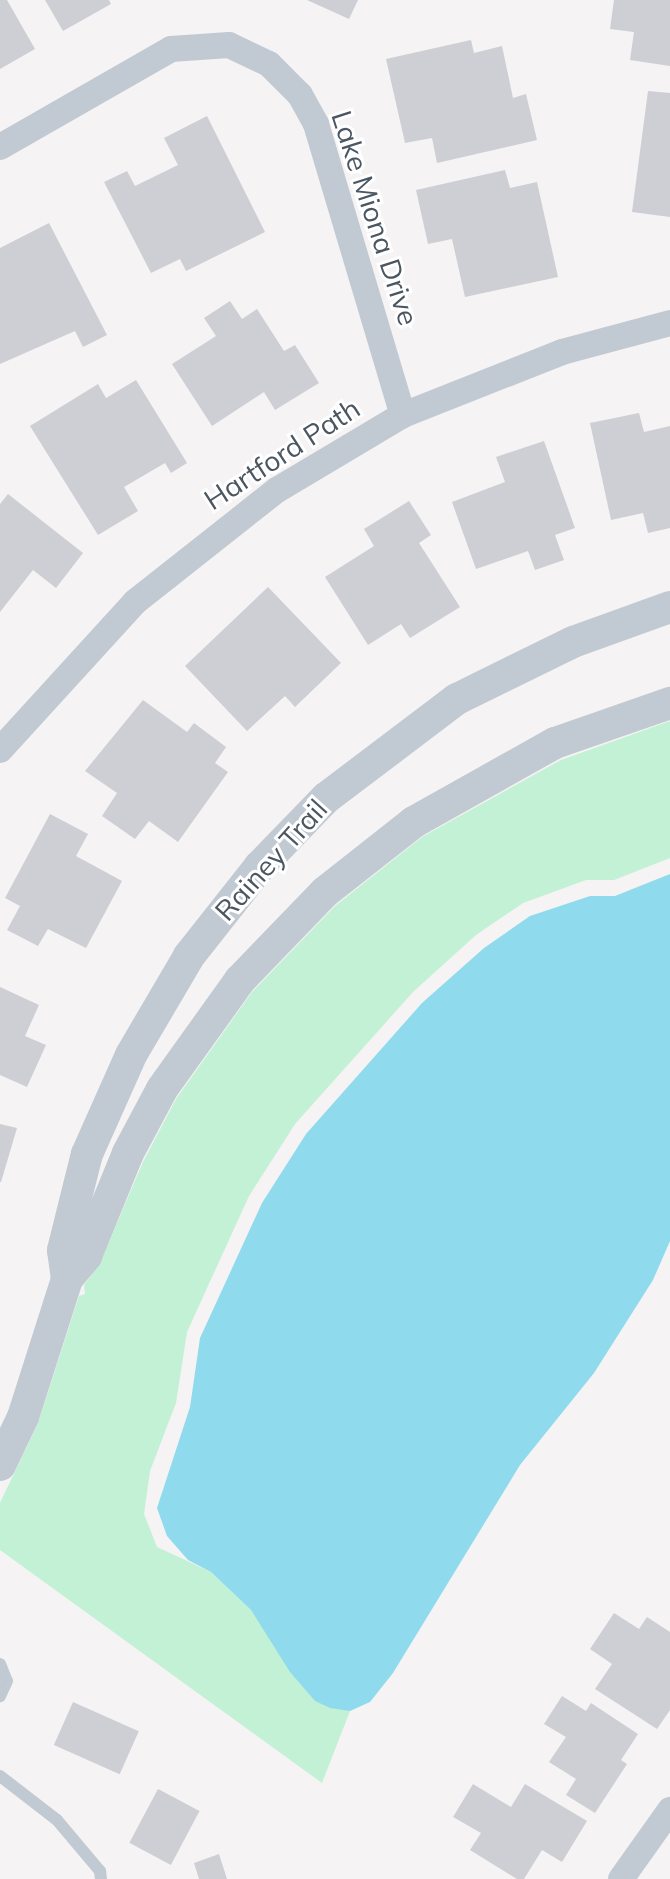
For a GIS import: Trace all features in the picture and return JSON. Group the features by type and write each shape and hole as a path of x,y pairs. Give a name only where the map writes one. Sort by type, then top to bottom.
{"street":[{"name":"Lake Miona Drive","path":"0,147 171,49 229,45 269,64 300,95 316,124 403,415"},
{"name":"Hartford Path","path":"0,750 94,642 178,564 277,490 403,415 562,352 670,323"},
{"name":"Rainey Trail","path":"67,1279 63,1250 87,1154 131,1055 189,956 260,866 326,798 457,699 573,642 670,607"},
{"name":"Rainey Trail","path":"0,1465 23,1417 67,1279 86,1256 128,1153 162,1089 240,980 291,925 363,861 456,795 555,743 670,703"},
{"path":"621,1879 670,1810"}],"lane":[{"path":"0,1664 7,1681 0,1696"},
{"path":"0,1776 57,1820 100,1871 101,1879"}],"green space":[{"path":"670,721 670,858 614,880 586,880 523,903 476,935 413,992 295,1124 249,1196 187,1332 176,1403 150,1471 144,1514 157,1547 211,1572 251,1610 315,1701 350,1711 322,1783 0,1550 0,1503 38,1423 79,1296 85,1294 84,1285 100,1263 143,1162 176,1099 252,992 335,906 422,837 561,760"}],"water":[{"path":"670,874 670,1241 653,1280 594,1373 520,1465 393,1673 370,1702 350,1711 330,1708 315,1701 290,1672 251,1610 211,1572 188,1560 167,1536 157,1508 190,1407 200,1338 262,1203 306,1134 422,1003 484,948 530,916 590,896 615,896"}],"building":[{"path":"0,0 7,0 35,49 0,69"},
{"path":"45,0 109,0 111,4 63,31"},
{"path":"307,0 358,0 349,19"},
{"path":"614,0 670,0 670,66 630,60 634,32 610,29"},
{"path":"471,40 474,53 502,46 513,98 526,94 537,140 437,163 432,138 405,143 386,59"},
{"path":"648,91 670,93 670,217 632,212"},
{"path":"207,116 265,232 186,271 180,259 151,273 104,182 127,171 135,186 178,165 164,138"},
{"path":"505,170 510,188 537,182 558,277 465,297 452,239 428,244 416,190"},
{"path":"49,223 107,335 83,347 75,331 0,364 0,248"},
{"path":"230,301 242,319 257,309 284,351 295,345 319,383 275,410 264,392 212,426 172,364 216,336 204,318"},
{"path":"136,380 187,463 171,473 165,463 124,487 138,511 98,535 30,426 98,384 106,398"},
{"path":"639,413 644,432 670,426 670,528 648,533 643,513 611,520 590,423"},
{"path":"544,441 575,528 555,535 564,560 535,570 528,551 476,569 452,502 505,482 496,457"},
{"path":"8,494 83,553 56,588 33,570 0,612 0,504"},
{"path":"409,501 431,535 419,543 460,607 410,638 401,624 368,645 325,577 374,546 364,529"},
{"path":"268,587 341,663 295,707 285,696 247,731 185,666"},
{"path":"143,700 187,732 194,723 226,747 215,763 228,772 178,842 149,821 135,839 102,816 117,793 85,771"},
{"path":"50,814 88,834 76,856 122,881 86,948 48,929 38,946 7,930 20,906 5,898"},
{"path":"0,987 39,1005 25,1036 46,1045 27,1087 0,1075"},
{"path":"0,1124 17,1128 1,1182 0,1182"},
{"path":"614,1613 639,1629 647,1617 670,1632 670,1710 657,1729 595,1689 612,1664 590,1649"},
{"path":"562,1696 586,1711 591,1703 638,1734 621,1760 627,1764 595,1813 566,1795 576,1779 549,1762 566,1737 544,1724"},
{"path":"73,1702 139,1731 120,1774 54,1745"},
{"path":"473,1784 511,1807 525,1784 587,1821 562,1862 542,1850 524,1879 517,1879 470,1850 481,1833 453,1817"},
{"path":"158,1789 199,1811 171,1865 129,1843"},
{"path":"219,1854 227,1879 199,1879 194,1863"}]}
